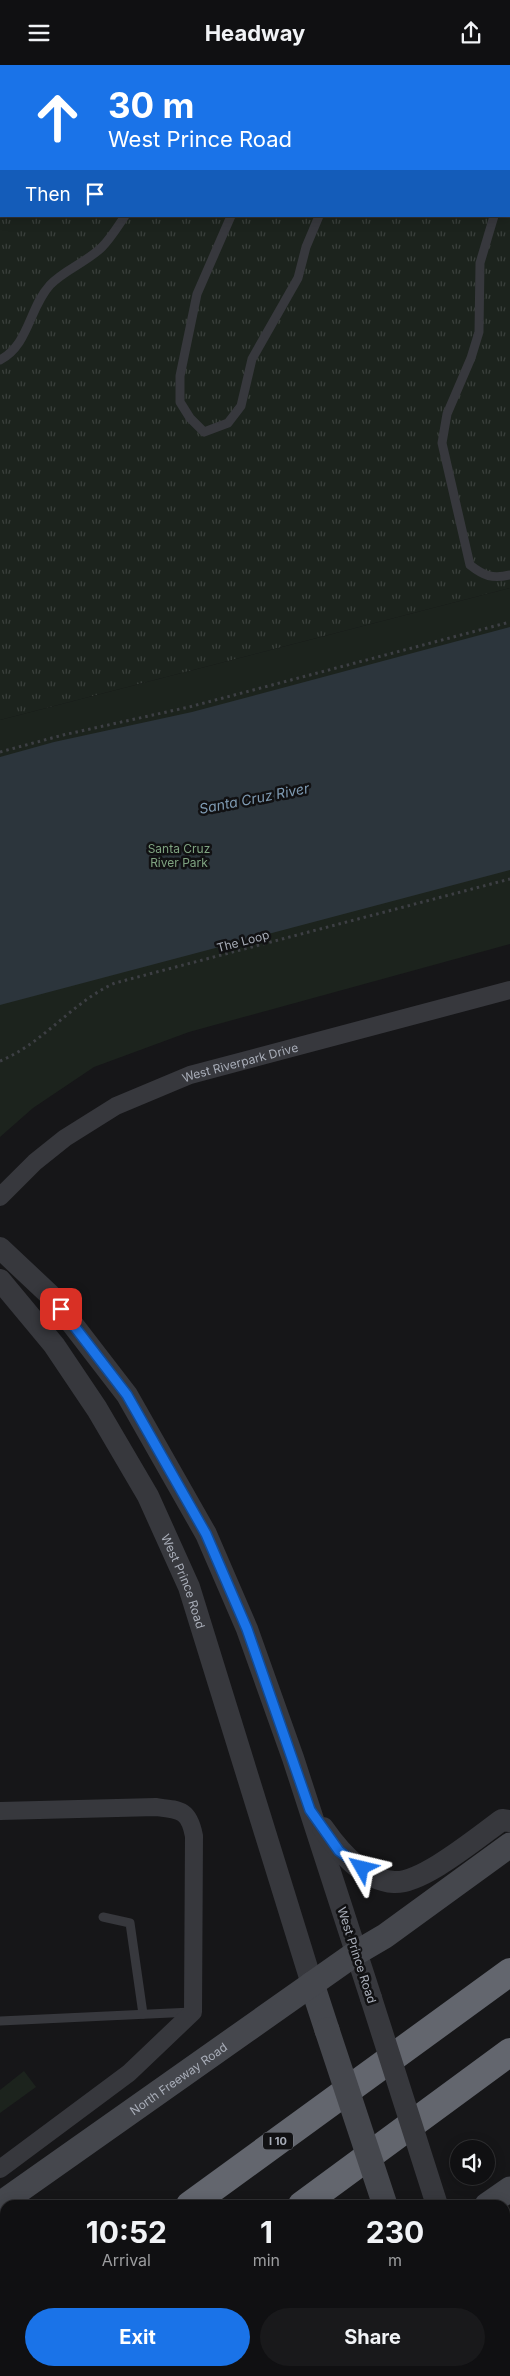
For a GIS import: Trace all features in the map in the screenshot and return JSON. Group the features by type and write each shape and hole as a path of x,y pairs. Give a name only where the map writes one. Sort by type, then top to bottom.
{"highway":[{"name":"I 10","path":"197,2200 510,1972"},
{"path":"309,2200 510,2052"}],"main road":[{"name":"North Freeway Road","path":"6,2200 356,1953 385,1936 510,1845"},
{"name":"West Prince Road","path":"312,1984 383,2200"},
{"path":"494,2200 510,2189"}],"street":[{"name":"West Riverpark Drive","path":"0,1197 34,1162 65,1138 116,1106 190,1075 510,990"},
{"name":"West Prince Road","path":"0,1249 50,1295 127,1395 206,1534 247,1629 310,1810 435,2200"},
{"name":"West Prince Road","path":"0,1280 54,1345 97,1409 148,1496 189,1587 312,1984"},
{"path":"0,1811 156,1807 185,1813 191,1822 194,1836 193,2012 129,2073 0,2169"},
{"path":"310,1810 339,1851 373,1877 396,1883 425,1874 502,1820 510,1821"}],"lane":[{"path":"0,361 8,356 23,337 35,306 50,285 102,247 124,217"},
{"path":"232,217 197,294 180,376 180,402 190,418 204,432 228,423 241,406 252,359 298,278 306,247 319,217"},
{"path":"494,217 480,263 479,332 471,358 447,414 442,443 470,565 483,575 501,577 510,575"},
{"path":"102,1917 130,1923 143,2014"},
{"path":"0,2021 193,2012"}],"path":[{"path":"0,752 63,735 189,707 510,622"},
{"name":"The Loop","path":"0,1061 32,1044 89,997 115,983 510,879"}],"green space":[{"path":"0,217 510,217 510,588 0,720"},
{"name":"Santa Cruz River","path":"510,588 510,944 189,1032 94,1067 33,1108 0,1137 0,720"},
{"path":"24,2071 36,2087 0,2113 0,2090"}],"water":[{"name":"Santa Cruz River","path":"510,627 510,870 0,1005 0,757 54,742 192,712"}],"route":[{"path":"61,1309 127,1395 206,1534 247,1629 310,1810 339,1851 362,1868"}],"park label":[{"name":"Santa Cruz River Park","path":"179,855"}]}
